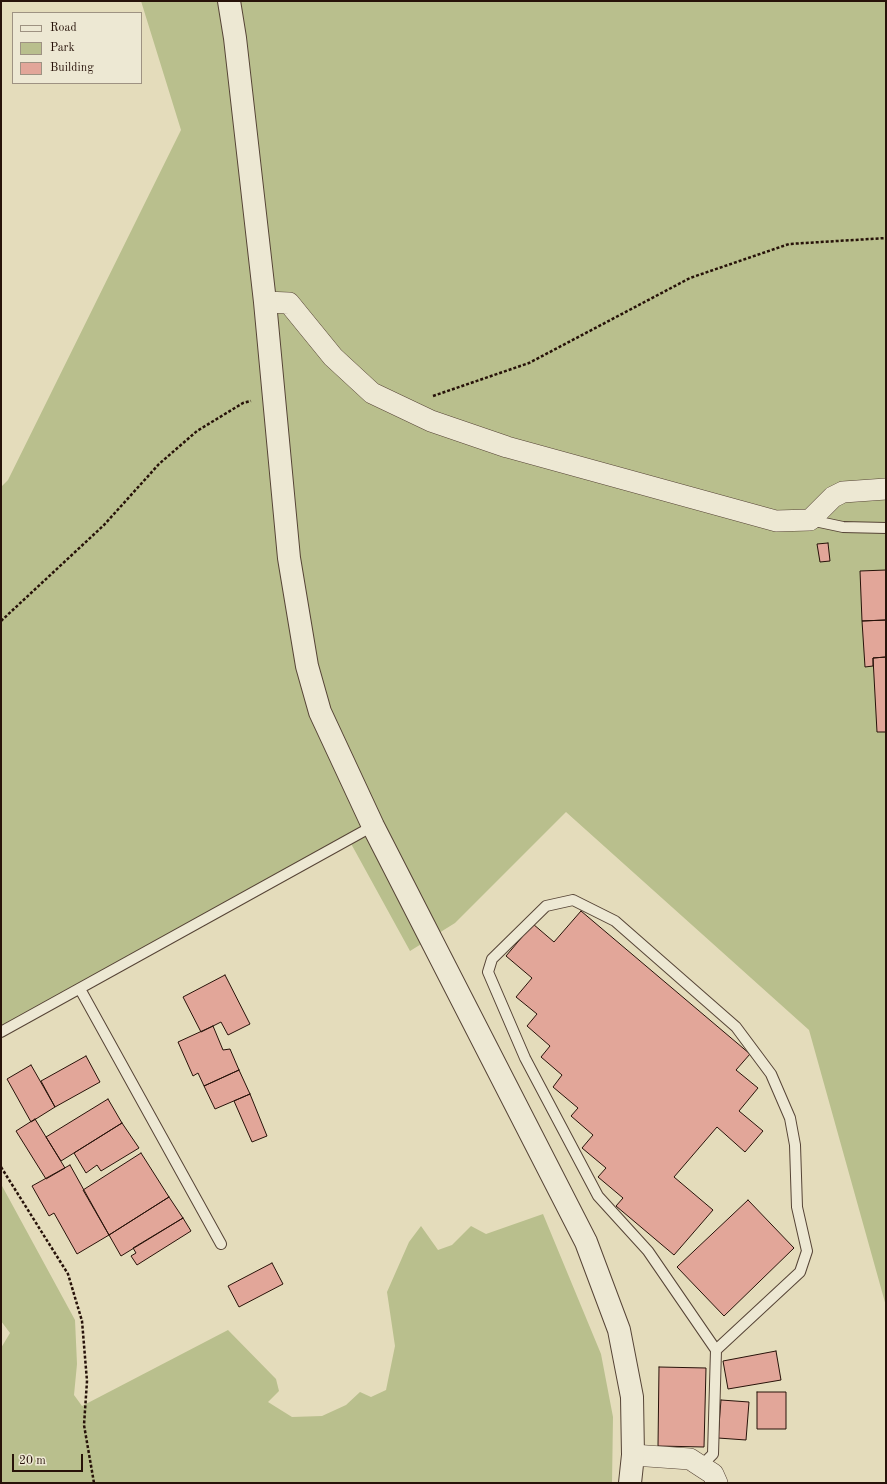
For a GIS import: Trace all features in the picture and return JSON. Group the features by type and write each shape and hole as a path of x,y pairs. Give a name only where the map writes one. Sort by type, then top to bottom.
{"street":[{"path":"229,1 235,38 265,302 289,558 307,666 320,712 373,826 586,1242 619,1330 632,1397 633,1456 630,1483"},
{"path":"265,302 288,303 333,357 372,393 431,421 508,447 776,521 810,520 833,497 843,492 886,489"},
{"path":"633,1456 690,1460 713,1474 717,1483"}],"lane":[{"path":"810,520 843,527 886,528"},
{"path":"1,1032 373,826"},
{"path":"700,1467 713,1454 716,1350 648,1250 598,1196 525,1058 488,972 492,958 546,906 573,900 615,921 736,1027 771,1074 790,1118 794,1145 797,1207 807,1251 800,1272 716,1350"},
{"path":"80,989 221,1244"}],"path":[{"path":"402,407 529,363 690,278 789,244 886,238"},
{"path":"1,621 104,525 159,464 197,431 243,403 274,395"},
{"path":"1,1167 68,1274 82,1321 87,1381 84,1425 94,1483"}],"green space":[{"path":"141,1 886,1 886,1306 809,1030 566,812 455,923 410,951 349,840 1,1032 1,487 8,480 181,130"},
{"path":"1,1184 75,1320 77,1364 74,1395 82,1406 228,1330 276,1379 279,1391 268,1402 292,1417 322,1416 346,1405 360,1392 371,1397 386,1390 395,1346 387,1292 409,1242 421,1226 438,1250 452,1245 471,1226 486,1234 543,1214 601,1354 613,1417 612,1483 1,1483 1,1348 10,1333 1,1321"}],"building":[{"path":"828,543 830,561 820,562 817,544"},
{"path":"886,570 886,620 862,621 860,571"},
{"path":"886,620 886,657 873,658 873,666 865,667 862,621"},
{"path":"886,657 886,732 877,732 873,658"},
{"path":"581,911 750,1054 736,1070 758,1088 739,1111 763,1131 745,1152 717,1127 674,1177 713,1210 674,1255 616,1206 623,1198 598,1177 606,1168 582,1148 593,1135 571,1116 578,1108 553,1087 562,1075 541,1057 550,1046 527,1026 537,1014 516,997 532,978 506,956 533,924 554,942"},
{"path":"225,975 250,1024 228,1035 221,1022 201,1032 183,997"},
{"path":"213,1026 223,1050 230,1049 239,1070 204,1086 198,1073 193,1076 178,1042"},
{"path":"86,1056 100,1082 55,1107 41,1081"},
{"path":"31,1065 55,1107 31,1122 7,1079"},
{"path":"239,1070 250,1094 215,1109 204,1086"},
{"path":"250,1094 267,1136 252,1142 234,1101"},
{"path":"108,1099 122,1123 61,1161 46,1137"},
{"path":"35,1119 65,1168 46,1179 16,1131"},
{"path":"122,1123 139,1148 101,1171 97,1165 86,1173 74,1153"},
{"path":"141,1153 169,1197 109,1235 83,1190"},
{"path":"70,1165 109,1235 77,1254 54,1213 49,1216 32,1186"},
{"path":"169,1197 183,1218 121,1256 109,1235"},
{"path":"748,1200 794,1248 724,1316 677,1267"},
{"path":"183,1218 191,1231 137,1265 131,1256 136,1253 133,1248"},
{"path":"272,1263 283,1284 239,1307 228,1286"},
{"path":"776,1351 781,1380 728,1389 723,1361"},
{"path":"659,1367 706,1368 704,1447 658,1446"},
{"path":"757,1392 786,1392 786,1429 757,1429"},
{"path":"721,1400 749,1402 746,1440 718,1438"}]}
